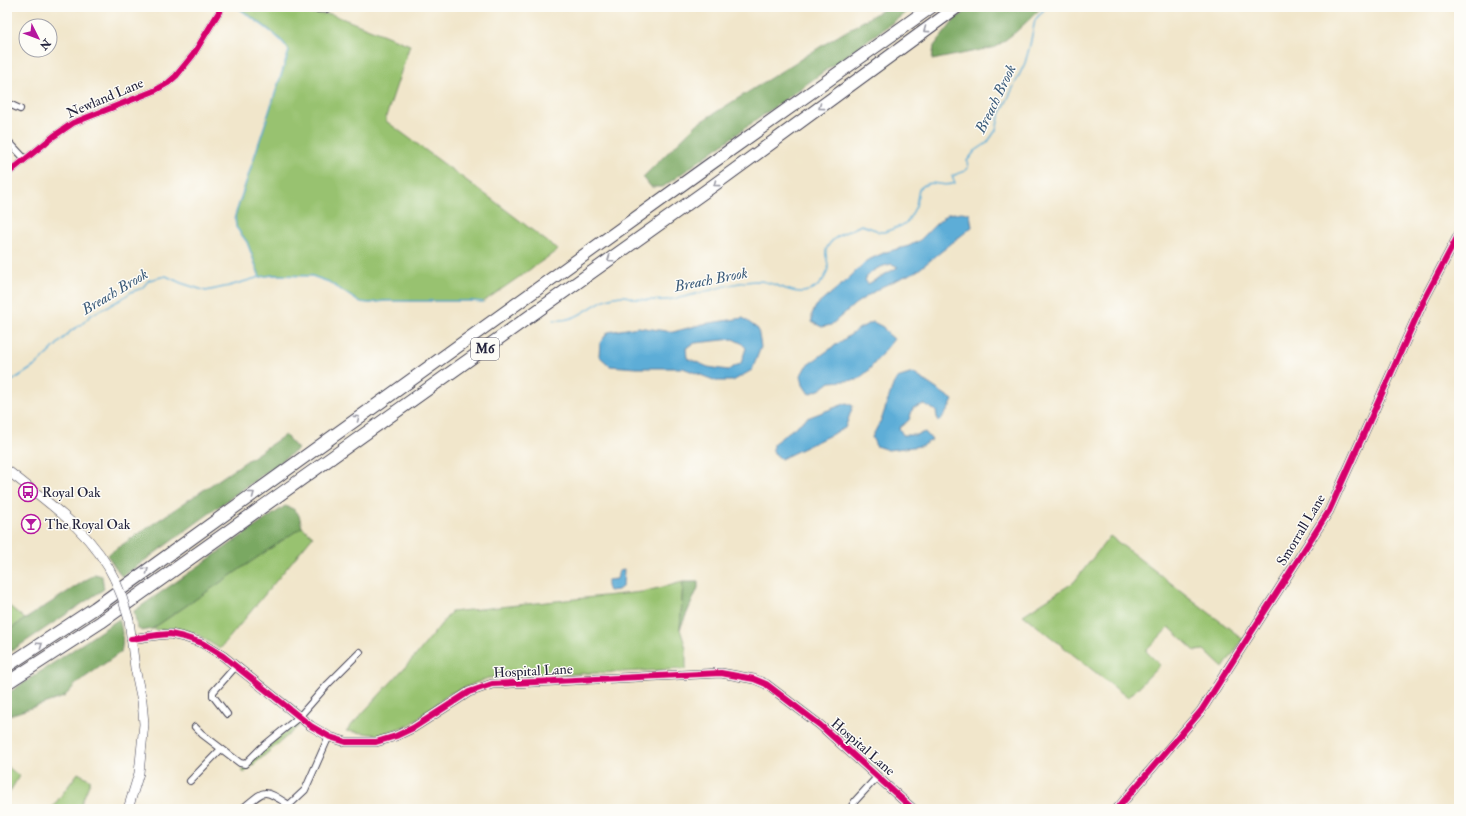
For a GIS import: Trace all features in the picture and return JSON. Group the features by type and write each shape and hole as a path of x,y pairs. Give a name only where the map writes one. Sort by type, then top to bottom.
{"highway":[{"name":"M6","path":"7,666 95,608 931,7"},
{"name":"M6","path":"7,683 114,613 714,185 957,7"}],"street":[{"name":"Newland Lane","path":"7,174 54,136 73,123 154,91 168,83 176,76 193,55 222,7"},
{"path":"304,7 312,9 326,9"},
{"path":"7,103 20,109"},
{"path":"7,142 10,143 25,159"},
{"name":"Smorrall Lane","path":"1117,809 1201,711 1329,511 1425,298 1459,234"},
{"path":"7,470 80,530 91,542 105,561 122,597 129,620 135,668 142,701 144,728 139,773 135,791 128,809"},
{"name":"Hospital Lane","path":"131,639 170,634 193,639 214,649 311,726 338,740 354,743 386,740 409,730 469,692 492,684 721,673 754,679 766,684 820,725 913,809"},
{"path":"195,727 240,764 245,764 261,748 299,717 328,684 360,652"},
{"path":"227,714 213,696 213,692 236,666"},
{"path":"242,809 262,793 268,792 289,807 305,790 329,736"},
{"path":"190,781 221,749"},
{"path":"850,809 855,801 878,776"}],"green space":[{"path":"237,7 290,7 310,14 331,14 410,45 386,117 386,121 558,250 483,302 359,302 329,282 312,276 273,275 260,277 247,242 236,227 235,216 289,51 281,39 274,33"},
{"path":"887,7 914,7 663,187 651,187 643,177 697,124"},
{"path":"974,7 1042,7 1017,31 996,47 932,60 934,46 956,18"},
{"path":"285,435 298,449 122,577 107,555"},
{"path":"285,506 298,513 302,527 152,629 142,631 137,628 134,611"},
{"path":"302,527 313,536 220,649 195,633 152,629"},
{"path":"1110,536 1243,639 1223,668 1204,650 1195,651 1169,627 1146,651 1160,665 1128,698 1023,615 1074,582"},
{"path":"95,574 102,576 104,589 7,654 7,631"},
{"path":"683,582 680,629 686,648 686,669 488,678 449,694 411,724 380,735 346,731 417,654 451,612 642,592"},
{"path":"683,582 698,582 698,588 680,629"},
{"path":"7,604 25,619 7,631"},
{"path":"119,619 122,636 121,652 77,683 64,697 7,716 7,694"},
{"path":"295,724 300,725 244,773 242,771 257,755"},
{"path":"7,766 19,776 7,797"},
{"path":"78,773 91,780 81,804 77,809 51,809"}],"water":[{"path":"962,212 970,214 972,227 917,271 881,287 855,304 831,325 822,327 812,322 812,314 816,306 848,279 866,261 886,252 909,246 920,240 948,214","holes":["892,264 898,267 868,284 865,280 873,271 880,267"]},
{"path":"743,318 758,329 761,347 752,370 733,381 716,381 683,368 637,368 610,366 599,356 600,343 608,332 638,327 673,332 703,324","holes":["733,339 741,343 746,348 741,363 728,370 708,367 687,358 686,348 695,343"]},
{"path":"873,322 883,327 894,339 868,371 857,380 830,382 821,389 809,394 803,385 801,375 806,366 860,328"},
{"path":"913,373 953,400 945,414 938,422 936,411 924,404 913,408 909,420 899,428 903,435 916,435 925,432 932,440 921,446 888,450 876,446 872,437 882,418 893,385 897,378"},
{"path":"847,403 853,406 845,428 781,459 773,452 773,444 807,418"},
{"path":"624,569 623,586 618,590 609,591 607,586 608,580 617,579 619,570"}],"waterway":[{"path":"237,7 266,28 280,40 289,51 235,216 236,227 247,242 260,277"},
{"name":"Breach Brook","path":"554,320 572,318 612,297 626,296 635,299 666,300 689,296 734,284 758,281 771,283 795,292 812,290 822,282 828,270 826,251 834,239 861,225 879,232 884,232 901,226 908,221 916,206 920,188 930,183 947,185 955,183 952,176 965,171 968,168 967,161 975,151 987,143 996,130 999,117 1025,63 1035,20 1046,7"},
{"name":"Breach Brook","path":"7,384 35,366 72,330 82,324 91,315 120,300 131,292 142,288 149,280 166,276 181,283 206,291 273,275 312,276 329,282 359,302 483,302"}],"cycle path":[{"path":"7,174 54,136 73,123 154,91 168,83 176,76 193,55 222,7"},
{"path":"1117,809 1201,711 1329,511 1425,298 1459,234"},
{"path":"131,639 170,634 202,643 223,656 311,726 330,737 346,742 376,742 396,736 413,728 469,692 492,684 721,673 754,679 766,684 820,725 913,809"}],"place":[{"name":"Royal Oak","path":"28,492"},
{"name":"The Royal Oak","path":"31,524"}]}
